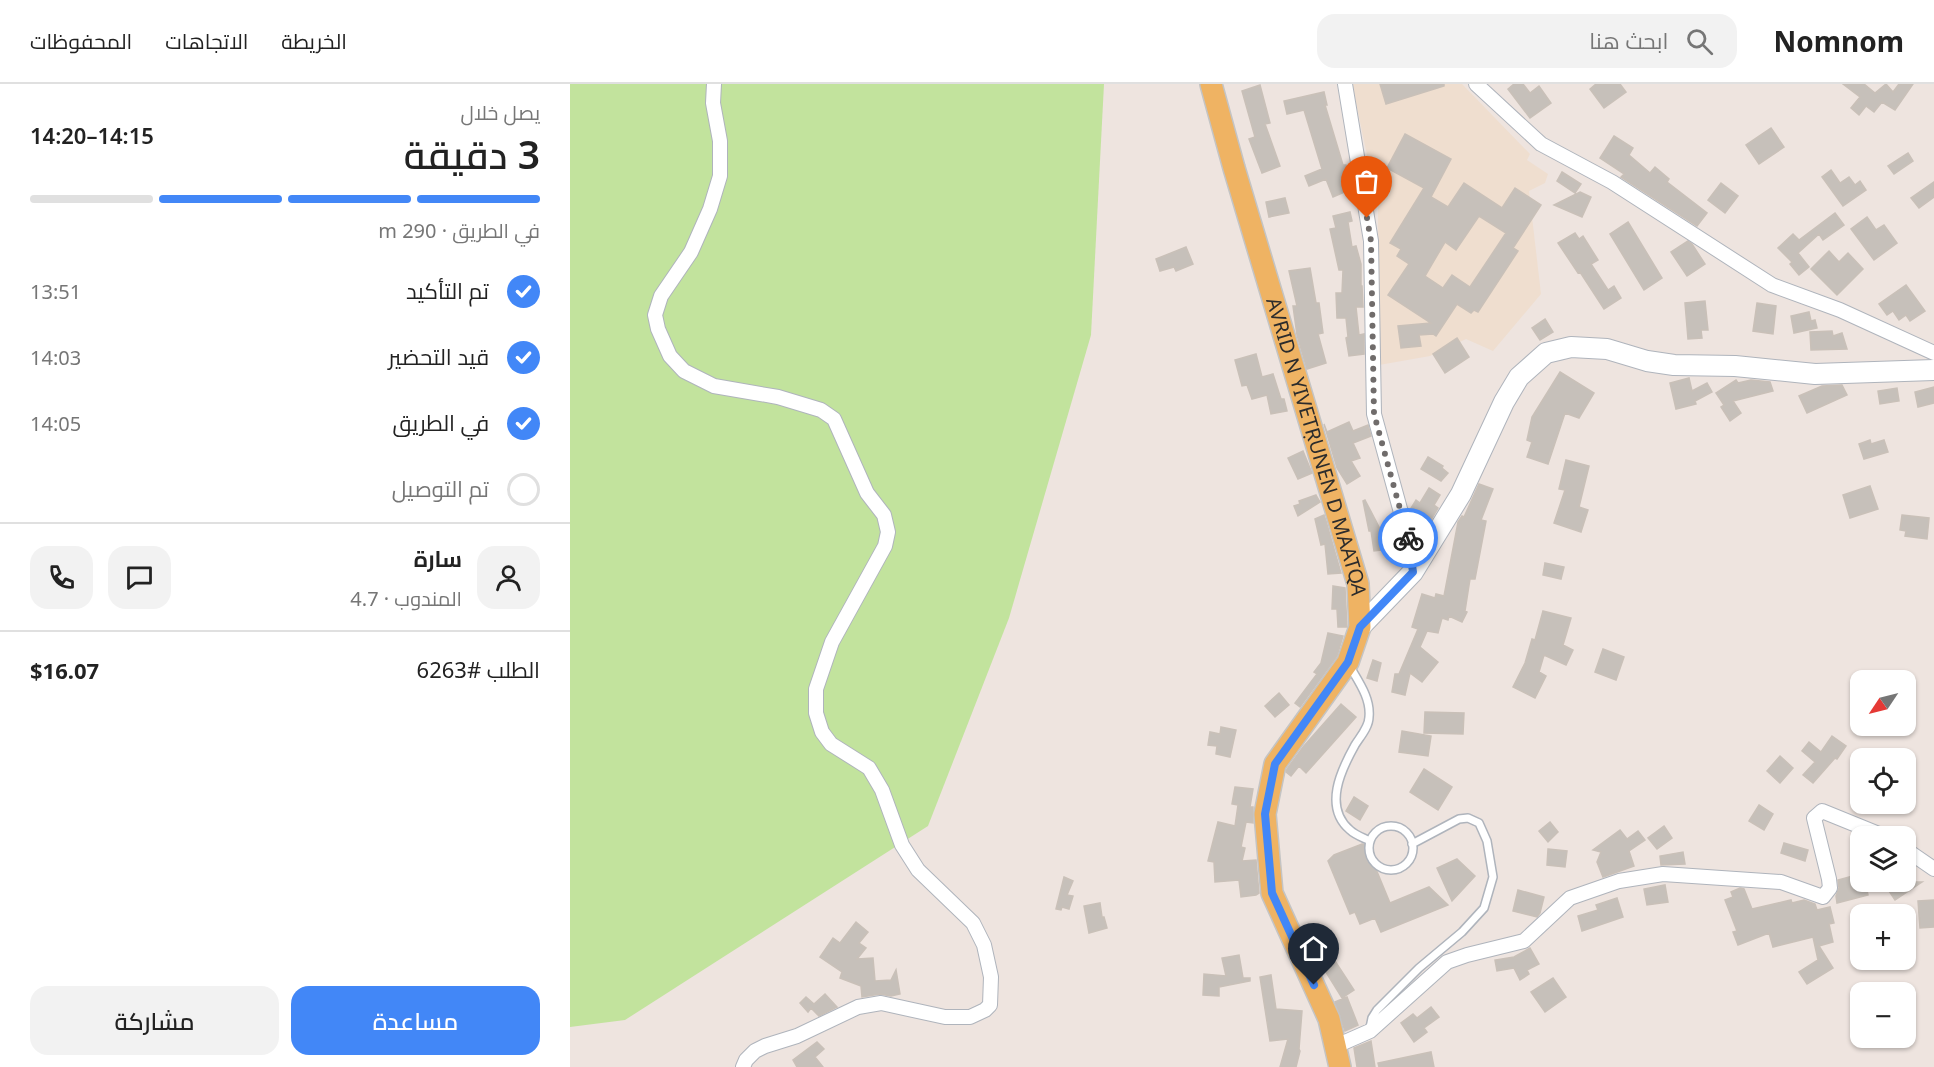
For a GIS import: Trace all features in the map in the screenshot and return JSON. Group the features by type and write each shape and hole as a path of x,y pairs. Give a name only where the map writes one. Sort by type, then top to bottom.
{"main road":[{"name":"AVRID N YIVETṚUNEN D MAATQA","path":"1211,84 1237,179 1358,584 1360,627 1348,662 1275,764 1265,814 1272,893 1324,1009 1340,1067"}],"street":[{"path":"714,84 713,103 720,141 720,176 710,209 691,252 661,296 655,315 658,329 670,356 684,371 714,386 778,397 821,410 834,419 867,493 884,515 888,532 885,546 832,642 816,689 816,713 822,732 831,744 869,768 882,790 902,845 918,870 972,922 984,945 991,977 990,1005 970,1017 945,1017 881,1003 858,1007 797,1036 755,1051 743,1067"},
{"path":"1345,84 1371,241 1374,414 1408,538 1413,572"},
{"path":"1476,84 1541,144 1612,183 1772,285 1840,310 1934,353"},
{"path":"1360,627 1413,572 1461,494 1509,393 1519,377 1546,353 1571,347 1607,349 1647,361 1674,365 1757,367 1815,374 1934,370"},
{"path":"1336,1046 1370,1031 1447,962 1524,941 1570,898 1619,881 1663,874 1781,882 1823,897 1830,888 1829,879 1814,818 1822,812 1858,826"},
{"path":"1916,857 1934,869"}],"lane":[{"path":"1348,662 1363,688 1370,716 1336,786 1335,804 1349,830 1370,841"},
{"path":"1370,1031 1372,1018 1377,1010 1419,968 1462,932 1484,908 1493,877 1487,841 1479,823 1468,818 1459,819 1412,844"},
{"path":"1393,826 1406,832 1412,844 1412,852 1405,864 1391,869 1384,868 1372,860 1369,853 1370,841 1380,828 1393,826"}],"shaded area":[{"path":"1352,84 1462,84 1530,154 1527,160 1548,174 1545,183 1529,191 1541,294 1493,351 1466,339 1430,356 1379,365 1378,207"}],"green space":[{"path":"570,84 1104,84 1091,335 1009,618 928,826 625,1020 570,1027"}],"building":[{"path":"1380,84 1444,84 1444,86 1386,104"},
{"path":"1514,84 1523,84 1530,93 1539,86 1551,103 1530,118 1508,89"},
{"path":"1596,84 1620,84 1626,92 1604,108 1590,89"},
{"path":"1843,84 1864,84 1875,93 1886,84 1893,92 1899,84 1913,84 1895,110 1882,102 1874,112 1866,106 1859,115 1851,108 1860,97"},
{"path":"1260,85 1270,123 1265,124 1280,166 1262,173 1249,139 1255,137 1242,91"},
{"path":"1324,92 1327,105 1325,105 1348,177 1344,177 1349,190 1333,197 1326,179 1309,186 1305,176 1322,169 1304,110 1287,114 1284,101"},
{"path":"1771,128 1784,147 1759,164 1746,145"},
{"path":"1405,134 1451,159 1431,197 1448,207 1464,183 1502,208 1515,188 1541,205 1513,248 1518,251 1478,312 1474,310 1471,313 1457,304 1436,336 1433,334 1419,335 1421,346 1401,348 1398,326 1431,323 1388,295 1409,264 1397,256 1401,249 1390,243 1424,188 1387,168","holes":["1479,216 1506,233 1470,287 1452,275 1443,288 1425,276 1445,242 1456,250"]},
{"path":"1614,136 1633,148 1629,155 1650,173 1655,167 1669,179 1667,182 1707,213 1697,226 1621,177 1624,174 1600,158"},
{"path":"1908,153 1913,161 1894,174 1888,166"},
{"path":"1831,170 1840,183 1849,177 1855,185 1860,181 1866,190 1843,206 1822,177"},
{"path":"1562,172 1581,184 1575,193 1557,181"},
{"path":"1934,182 1934,197 1919,208 1911,198"},
{"path":"1721,183 1738,196 1725,213 1708,200"},
{"path":"1580,192 1591,197 1582,217 1554,205"},
{"path":"1285,198 1289,213 1269,217 1266,202"},
{"path":"1350,212 1352,221 1348,222 1352,247 1356,246 1361,264 1363,307 1356,307 1359,335 1364,334 1364,354 1349,356 1346,318 1337,318 1336,293 1342,293 1343,270 1339,270 1330,229 1336,228 1333,216"},
{"path":"1835,213 1844,225 1823,240 1819,234 1798,253 1809,267 1799,275 1790,264 1792,262 1778,248 1793,234 1799,240"},
{"path":"1867,217 1876,230 1884,225 1897,243 1874,260 1851,229"},
{"path":"1628,222 1662,278 1644,290 1610,234"},
{"path":"1575,233 1579,239 1583,236 1598,260 1591,264 1608,290 1614,286 1621,298 1604,309 1558,243"},
{"path":"1688,241 1705,264 1687,276 1671,252"},
{"path":"1186,247 1193,264 1176,271 1174,267 1160,271 1156,259"},
{"path":"1829,251 1839,262 1848,253 1863,269 1837,295 1811,269"},
{"path":"1310,268 1316,303 1319,303 1323,333 1318,334 1326,363 1307,369 1297,335 1293,306 1297,306 1289,271"},
{"path":"1906,285 1925,311 1910,321 1906,315 1899,320 1893,311 1887,315 1879,304"},
{"path":"1705,301 1708,330 1701,330 1702,338 1688,339 1685,303"},
{"path":"1757,303 1776,306 1773,334 1753,331"},
{"path":"1809,312 1811,321 1815,320 1817,328 1794,333 1791,316"},
{"path":"1545,319 1553,332 1540,340 1532,328"},
{"path":"1832,331 1833,336 1842,333 1847,349 1811,350 1810,332"},
{"path":"1457,338 1469,357 1445,373 1433,354"},
{"path":"1256,354 1262,377 1273,374 1287,411 1271,414 1267,395 1252,399 1247,385 1242,386 1235,360"},
{"path":"1560,372 1594,393 1579,418 1565,413 1548,464 1527,457 1532,442 1527,440 1532,417"},
{"path":"1689,378 1692,391 1707,383 1712,392 1695,401 1696,404 1676,409 1670,383"},
{"path":"1736,380 1738,383 1751,380 1770,382 1773,391 1733,401 1741,413 1730,421 1716,393"},
{"path":"1842,385 1847,395 1807,413 1799,396 1822,386"},
{"path":"1934,387 1934,403 1918,407 1915,392"},
{"path":"1897,388 1899,401 1880,404 1878,391"},
{"path":"1349,422 1353,431 1368,425 1371,436 1353,443 1360,458 1351,461 1360,476 1347,484 1337,468 1324,424 1327,432"},
{"path":"1870,440 1871,444 1884,440 1888,452 1864,459 1859,444"},
{"path":"1303,451 1312,473 1298,479 1288,458"},
{"path":"1428,457 1443,466 1442,468 1448,473 1441,481 1421,469"},
{"path":"1566,460 1589,466 1579,507 1588,510 1581,532 1554,523 1565,490 1559,489"},
{"path":"1479,484 1493,489 1481,520 1486,521 1475,579 1470,579 1465,611 1467,612 1462,622 1449,616 1448,620 1442,618 1438,633 1427,631 1420,647 1438,662 1422,682 1410,673 1405,695 1392,692 1395,674 1399,674 1418,629 1412,627 1422,594 1435,598 1436,594 1444,596 1458,522 1462,516 1464,517"},
{"path":"1870,486 1878,509 1850,518 1843,495"},
{"path":"1429,488 1440,495 1434,505 1438,508 1428,525 1411,515 1410,510 1416,500 1420,503"},
{"path":"1316,495 1320,502 1298,516 1294,506 1300,504 1299,501"},
{"path":"1365,500 1390,549 1374,551 1363,501"},
{"path":"1324,515 1341,573 1328,574 1325,544 1321,545 1315,519"},
{"path":"1902,515 1929,518 1927,539 1905,536 1906,531 1900,530"},
{"path":"1545,563 1564,567 1561,579 1543,575"},
{"path":"1333,586 1345,588 1347,627 1338,627 1337,609 1332,609"},
{"path":"1543,611 1571,618 1563,645 1573,650 1566,665 1544,655 1539,672 1546,676 1535,698 1513,687 1525,663 1532,639 1535,640"},
{"path":"1328,633 1343,636 1337,656 1300,707 1295,703 1317,674 1314,672 1321,663"},
{"path":"1603,649 1624,657 1616,680 1595,672"},
{"path":"1373,660 1381,663 1377,681 1367,678"},
{"path":"1279,693 1289,705 1275,717 1265,706"},
{"path":"1341,704 1356,717 1306,773 1299,766 1291,776 1286,772 1287,769"},
{"path":"1425,712 1464,713 1463,734 1424,733"},
{"path":"1221,727 1236,730 1230,757 1216,754 1217,746 1208,745 1210,732 1220,734"},
{"path":"1402,731 1431,736 1428,756 1399,752"},
{"path":"1832,736 1846,746 1837,759 1835,758 1813,783 1803,775 1815,762 1802,751 1809,742 1821,752"},
{"path":"1780,756 1793,768 1780,783 1767,771"},
{"path":"1424,769 1452,787 1438,810 1410,792"},
{"path":"1235,787 1253,789 1250,807 1253,807 1253,823 1246,822 1241,847 1245,848 1242,861 1256,860 1259,893 1241,897 1239,880 1215,882 1214,862 1208,861 1218,822 1235,826 1238,805 1232,804"},
{"path":"1354,797 1368,806 1360,820 1346,811"},
{"path":"1759,805 1773,814 1764,830 1749,821"},
{"path":"1550,822 1558,832 1548,842 1539,831"},
{"path":"1664,826 1672,838 1657,849 1648,838"},
{"path":"1620,830 1627,839 1638,831 1645,840 1629,851 1634,866 1603,877 1597,862 1601,852 1593,850"},
{"path":"1784,843 1808,850 1805,861 1781,853"},
{"path":"1362,844 1366,845 1390,903 1429,887 1448,905 1381,932 1375,918 1360,924 1355,912 1350,914 1328,861 1334,855"},
{"path":"1548,849 1567,851 1565,867 1547,865"},
{"path":"1683,852 1685,864 1661,865 1660,856"},
{"path":"1457,859 1475,876 1452,901 1437,868"},
{"path":"1064,877 1073,881 1067,895 1073,896 1069,909 1062,907 1061,910 1056,909"},
{"path":"1850,877 1850,892 1867,892 1868,895 1837,903 1838,880"},
{"path":"1665,885 1668,902 1647,905 1644,889"},
{"path":"1740,888 1744,889 1752,909 1791,900 1792,903 1804,900 1815,904 1817,910 1830,907 1834,923 1829,924 1833,942 1819,946 1833,968 1807,984 1799,972 1818,960 1813,937 1773,947 1769,933 1738,945 1733,932 1737,931 1725,900 1733,897 1731,892"},
{"path":"1518,890 1544,897 1537,917 1513,911"},
{"path":"1890,892 1907,892 1895,900"},
{"path":"1617,898 1623,917 1582,931 1578,916 1598,910 1596,905"},
{"path":"1934,900 1934,927 1920,928 1918,901"},
{"path":"1100,903 1102,917 1104,917 1107,928 1089,933 1084,906"},
{"path":"856,922 868,932 859,943 866,948 857,959 873,958 875,981 891,980 896,970 900,994 862,997 861,986 840,978 842,972 820,957 833,938 840,943"},
{"path":"1530,948 1539,964 1527,970 1529,974 1520,980 1514,968 1497,971 1495,960 1514,957"},
{"path":"1239,955 1243,978 1250,978 1250,981 1219,987 1219,996 1203,995 1204,974 1226,976 1222,958"},
{"path":"1335,961 1354,990 1342,998 1324,969"},
{"path":"1271,975 1276,1009 1302,1011 1300,1051 1296,1067 1280,1067 1288,1039 1270,1041 1260,977"},
{"path":"1553,978 1566,997 1545,1012 1531,992"},
{"path":"825,994 837,1007 819,1016 811,1008 808,1012 800,1003 806,997 814,1004"},
{"path":"1347,997 1358,1025 1345,1031 1335,1002"},
{"path":"1431,1007 1439,1017 1424,1028 1427,1032 1414,1042 1401,1023 1413,1014 1417,1018"},
{"path":"1371,1041 1375,1067 1357,1067 1354,1048"},
{"path":"817,1042 824,1049 815,1057 823,1067 797,1067 793,1060"},
{"path":"1431,1052 1434,1067 1379,1067 1378,1063"}],"way so far":[{"path":"1367,218 1371,241 1374,414 1408,538"}],"route":[{"path":"1314,985 1272,893 1265,814 1275,764 1348,662 1360,627 1413,572 1408,538"}]}
